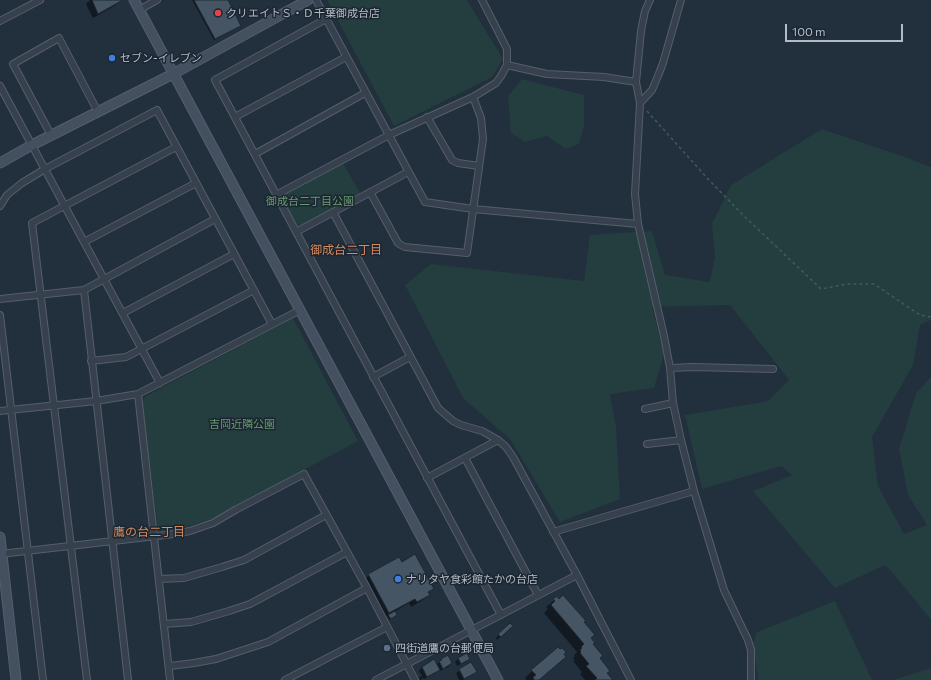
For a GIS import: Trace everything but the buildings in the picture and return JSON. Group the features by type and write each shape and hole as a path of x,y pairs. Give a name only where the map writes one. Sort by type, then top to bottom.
{"street":[{"path":"0,21 33,2 40,0"},
{"path":"134,0 498,680"},
{"path":"139,10 157,0"},
{"path":"0,163 51,135 173,74 308,0"},
{"path":"316,0 425,202 473,210 638,224"},
{"path":"276,195 389,135 473,97 496,83 506,65 507,56 504,43 482,0"},
{"path":"650,0 645,11 641,31 636,82 640,103 635,194 638,224 664,336 670,368 673,403 681,440 694,491 724,590 748,640 751,650 751,680"},
{"path":"640,103 652,90 658,76 681,0"},
{"path":"326,19 215,80 501,615"},
{"path":"51,135 12,64 59,38 98,112"},
{"path":"235,117 346,57"},
{"path":"506,65 548,74 604,77 636,82"},
{"path":"0,86 160,383"},
{"path":"254,154 365,93"},
{"path":"370,192 398,243 405,247 467,253 483,139 482,118 473,97"},
{"path":"0,206 7,195 22,182 45,168 157,110 272,324"},
{"path":"427,117 452,160 458,163 479,166"},
{"path":"87,680 32,223 176,147"},
{"path":"296,232 408,172"},
{"path":"84,242 196,183"},
{"path":"333,212 438,408 444,414 461,425 482,432 498,440 513,457 577,575 631,680"},
{"path":"0,299 84,290 215,219"},
{"path":"123,313 234,254"},
{"path":"84,290 128,680"},
{"path":"91,361 126,357 254,290"},
{"path":"0,411 96,401 138,394 300,310"},
{"path":"0,315 43,680"},
{"path":"373,377 410,357"},
{"path":"670,368 693,367 773,369"},
{"path":"138,394 170,666 170,680"},
{"path":"645,409 673,403"},
{"path":"427,478 498,440"},
{"path":"647,444 681,440"},
{"path":"464,458 538,595"},
{"path":"1,553 185,532 213,523 304,474 367,588 415,680"},
{"path":"553,532 694,491"},
{"path":"159,579 184,578 222,568 244,560 326,515"},
{"path":"0,537 3,602 16,680"},
{"path":"164,624 191,622 250,604 347,552"},
{"path":"376,680 471,629 577,575"},
{"path":"170,666 216,659 268,642 367,588"},
{"path":"285,680 387,627"}],"path":[{"path":"640,103 708,179 744,216 821,289 847,284 874,284 920,315 931,318"}],"green space":[{"path":"327,0 467,0 503,59 492,77 394,126"},
{"path":"522,79 584,95 584,126 579,144 566,149 547,136 525,142 511,133 508,96"},
{"path":"822,129 931,167 931,320 920,325 913,365 872,437 878,486 904,534 927,525 908,495 899,449 916,393 931,377 931,620 885,565 835,588 753,491 792,475 781,466 702,489 685,415 768,401 789,380 730,305 652,307 664,354 654,388 610,394 616,427 620,499 560,522 510,439 463,398 405,285 431,264 584,281 590,235 652,231 665,275 710,282 715,256 712,224 731,185"},
{"name":"御成台二丁目公園","path":"343,163 360,193 302,226 295,223 283,199 284,195"},
{"name":"吉岡近隣公園","path":"293,318 358,441 212,519 176,530 158,531 142,402 146,396"},
{"path":"835,601 872,680 758,680 753,643 757,632"},
{"path":"931,668 931,680 893,680"}],"place":[{"name":"クリエイトＳ・Ｄ千葉御成台店","path":"218,13"},
{"name":"セブン-イレブン","path":"112,58"},
{"name":"ナリタヤ食彩館たかの台店","path":"398,579"},
{"name":"四街道鷹の台郵便局","path":"387,648"}],"district":[{"name":"御成台二丁目","path":"346,250"},
{"name":"鷹の台二丁目","path":"149,532"}]}
